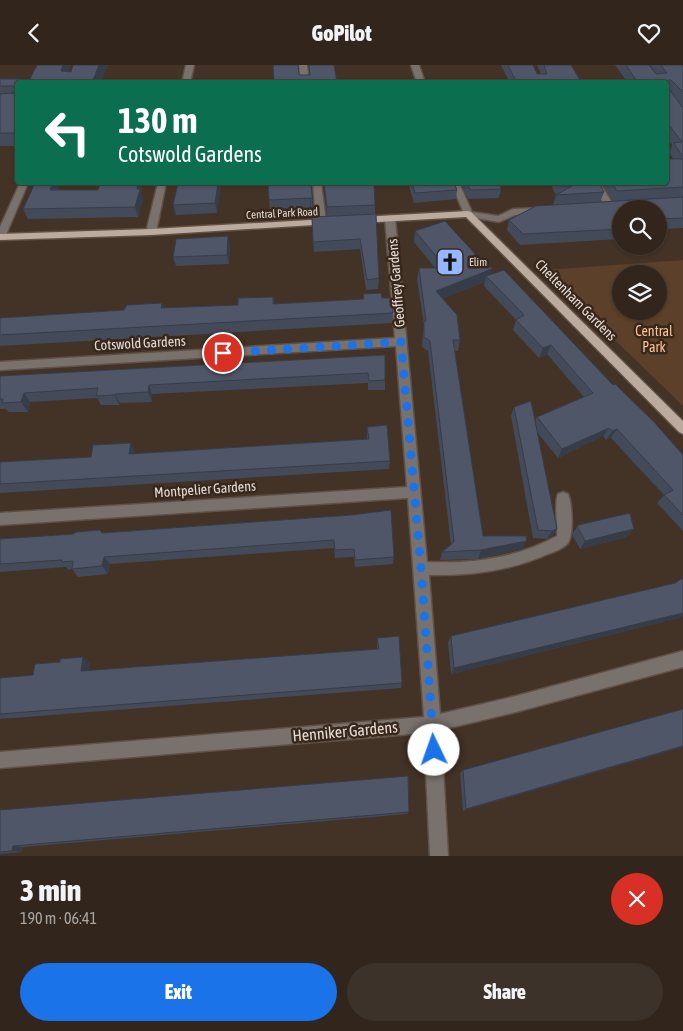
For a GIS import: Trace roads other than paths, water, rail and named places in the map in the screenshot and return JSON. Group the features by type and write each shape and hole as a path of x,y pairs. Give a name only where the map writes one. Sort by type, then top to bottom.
{"main road":[{"name":"Central Park Road","path":"0,237 151,232 468,214"},
{"name":"Cheltenham Gardens","path":"468,214 683,429"}],"street":[{"path":"187,80 190,65"},
{"path":"303,65 305,80"},
{"path":"415,65 420,80"},
{"path":"0,237 23,185"},
{"path":"151,232 162,185"},
{"path":"316,185 321,222"},
{"path":"456,185 468,214"},
{"path":"597,185 609,207"},
{"name":"Central Park Road","path":"468,214 499,219 513,212 550,210"},
{"name":"Geoffrey Gardens","path":"390,218 421,569 439,856"},
{"name":"Cotswold Gardens","path":"0,366 401,342"},
{"name":"Montpelier Gardens","path":"0,519 413,492"},
{"path":"421,569 451,570 483,567 533,555 551,547 563,539 566,522 563,498"},
{"name":"Henniker Gardens","path":"0,760 432,724 516,704 683,659"}],"place":[{"name":"Elim","path":"450,262"}],"park label":[{"name":"Central Park","path":"654,339"}]}
